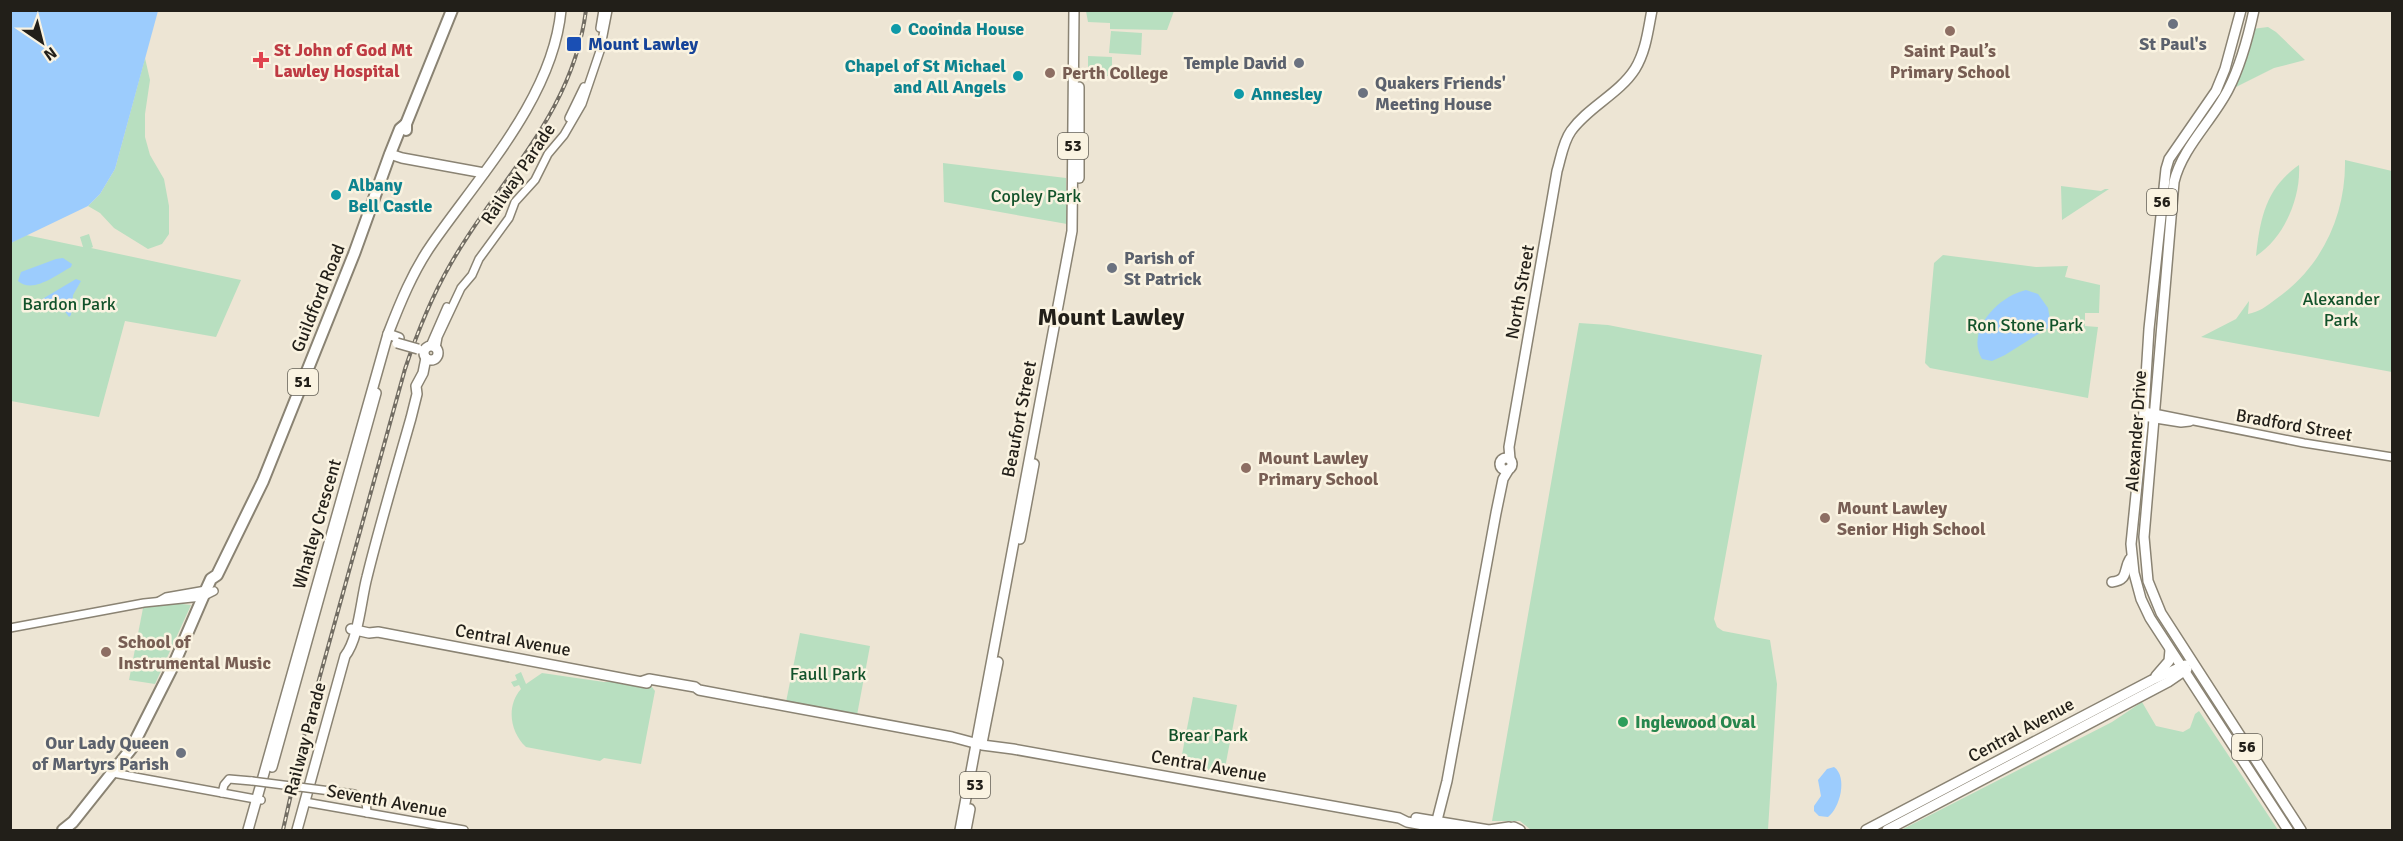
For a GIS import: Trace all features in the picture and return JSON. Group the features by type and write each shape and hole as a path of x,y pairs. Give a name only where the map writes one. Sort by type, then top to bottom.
{"highway":[{"name":"Guildford Road","path":"63,831 73,826 131,749 186,639 193,632 207,593 218,582 217,576 263,481 376,197 382,190 393,155 406,131 406,124 452,10"}],"main road":[{"name":"Whatley Crescent","path":"248,831 305,651 402,310 440,235 514,129 538,85 550,58 561,10"},
{"name":"Beaufort Street","path":"966,831 986,686 1072,231 1074,10"},
{"name":"Beaufort Street","path":"960,831 980,742 1078,230 1080,10"},
{"name":"North Street","path":"1441,826 1447,781 1557,171 1570,133 1634,71 1642,57 1652,10"},
{"name":"Alexander Drive","path":"2241,10 2225,69 2216,91 2169,159 2166,169 2149,329 2131,556 2141,599 2170,650 2288,831"},
{"name":"Alexander Drive","path":"2254,10 2241,60 2228,91 2182,160 2175,176 2156,374 2155,416 2144,537 2148,581 2161,613 2301,831"},
{"path":"393,155 484,172"},
{"path":"393,338 427,351"},
{"name":"Railway Parade","path":"297,831 345,656 349,651 353,626 417,394 416,386 423,373 427,351"},
{"path":"2112,582 2124,579 2131,556"},
{"name":"Central Avenue","path":"353,626 1399,818 1407,822 1489,830 1515,830"},
{"path":"2152,680 2169,661 2170,650"},
{"name":"Central Avenue","path":"1887,831 2168,682 2193,663"},
{"name":"Central Avenue","path":"1866,831 2152,680 2183,669"},
{"path":"2168,682 2180,682 2197,690"},
{"name":"Whatley Crescent","path":"253,831 259,800"}],"street":[{"name":"Railway Parade","path":"427,351 458,287 505,216 513,198 531,177 543,154 558,137 571,116 585,83 597,42 603,10"},
{"name":"Railway Parade","path":"427,351 438,337 461,288 472,275 479,259 509,218 516,202 535,180 548,154 564,135 582,104 600,51 608,10"},
{"name":"Bradford Street","path":"2144,414 2392,458"},
{"path":"10,628 207,593"},
{"path":"113,773 259,800"},
{"path":"222,793 229,779 354,794 366,800 368,813"},
{"name":"Seventh Avenue","path":"305,802 464,831"}],"green space":[{"path":"1086,10 1174,11 1167,30 1110,29 1110,23 1088,22"},
{"path":"2268,27 2305,60 2274,68 2228,91 2252,29"},
{"path":"1111,31 1142,33 1141,55 1109,53"},
{"path":"1088,56 1112,57 1112,76 1088,76"},
{"path":"145,58 150,80 145,114 145,137 150,155 164,179 169,206 169,234 162,244 148,249 114,228 100,213 88,206 100,194 115,169"},
{"name":"Alexander Park","path":"2345,160 2392,171 2392,372 2201,337 2236,319 2249,301 2248,314 2273,302 2306,272 2328,238 2336,220 2344,180"},
{"name":"Copley Park","path":"943,163 1066,178 1067,224 944,202"},
{"path":"2299,165 2297,191 2289,216 2275,239 2256,256 2263,217 2272,194 2288,174"},
{"path":"2061,186 2101,191 2109,189 2062,220"},
{"name":"Bardon Park","path":"89,234 93,247 91,248 241,280 216,337 125,321 99,417 11,401 11,243 26,235 83,247 80,237"},
{"name":"Ron Stone Park","path":"1943,255 2036,267 2068,266 2065,277 2100,285 2099,313 2085,313 2085,326 2098,327 2088,398 1930,368 1925,363 1934,263"},
{"path":"1579,323 1608,325 1762,355 1714,619 1717,627 1723,631 1770,640 1777,684 1768,830 1531,830 1520,821 1492,821"},
{"path":"166,602 191,605 155,684 129,680 144,603"},
{"name":"Faull Park","path":"800,633 870,646 857,715 786,702"},
{"path":"521,672 526,684 542,673 652,687 655,691 641,764 604,758 600,761 526,747 516,734 512,719 513,703 521,689 519,685 514,687 511,682 517,680 515,675"},
{"name":"Brear Park","path":"1193,697 1237,705 1224,773 1180,765"},
{"path":"2142,702 2156,726 2183,732 2190,728 2195,714 2199,711 2278,830 1901,830 2112,722"}],"water":[{"path":"11,10 158,11 115,169 100,194 88,206 11,243"},
{"path":"63,258 72,264 71,267 52,278 30,285 18,281 21,272"},
{"path":"76,279 81,281 73,295 69,317 64,310 42,309 38,305 39,301"},
{"path":"2026,290 2038,294 2048,308 2051,326 2005,355 1992,361 1982,359 1978,348 1978,337 1987,316 2005,299"},
{"path":"1834,767 1841,778 1839,800 1828,817 1819,816 1814,811 1814,806 1821,796 1818,780 1827,769"}],"railway":[{"path":"283,830 307,723 414,342 450,265 550,114 566,82 578,47 586,10"}],"place":[{"name":"St Paul's","path":"2173,24"},
{"name":"Cooinda House","path":"896,29"},
{"name":"Saint Paul’s Primary School","path":"1950,31"},
{"name":"Mount Lawley","path":"574,44"},
{"name":"St John of God Mt Lawley Hospital","path":"261,60"},
{"name":"Temple David","path":"1299,63"},
{"name":"Perth College","path":"1050,73"},
{"name":"Chapel of St Michael and All Angels","path":"1018,76"},
{"name":"Quakers Friends' Meeting House","path":"1363,93"},
{"name":"Annesley","path":"1239,94"},
{"name":"Albany Bell Castle","path":"336,195"},
{"name":"Parish of St Patrick","path":"1112,268"},
{"name":"Mount Lawley Primary School","path":"1246,468"},
{"name":"Mount Lawley Senior High School","path":"1825,518"},
{"name":"School of Instrumental Music","path":"106,652"},
{"name":"Inglewood Oval","path":"1623,722"},
{"name":"Our Lady Queen of Martyrs Parish","path":"181,753"}],"district":[{"name":"Mount Lawley","path":"1111,317"}]}
